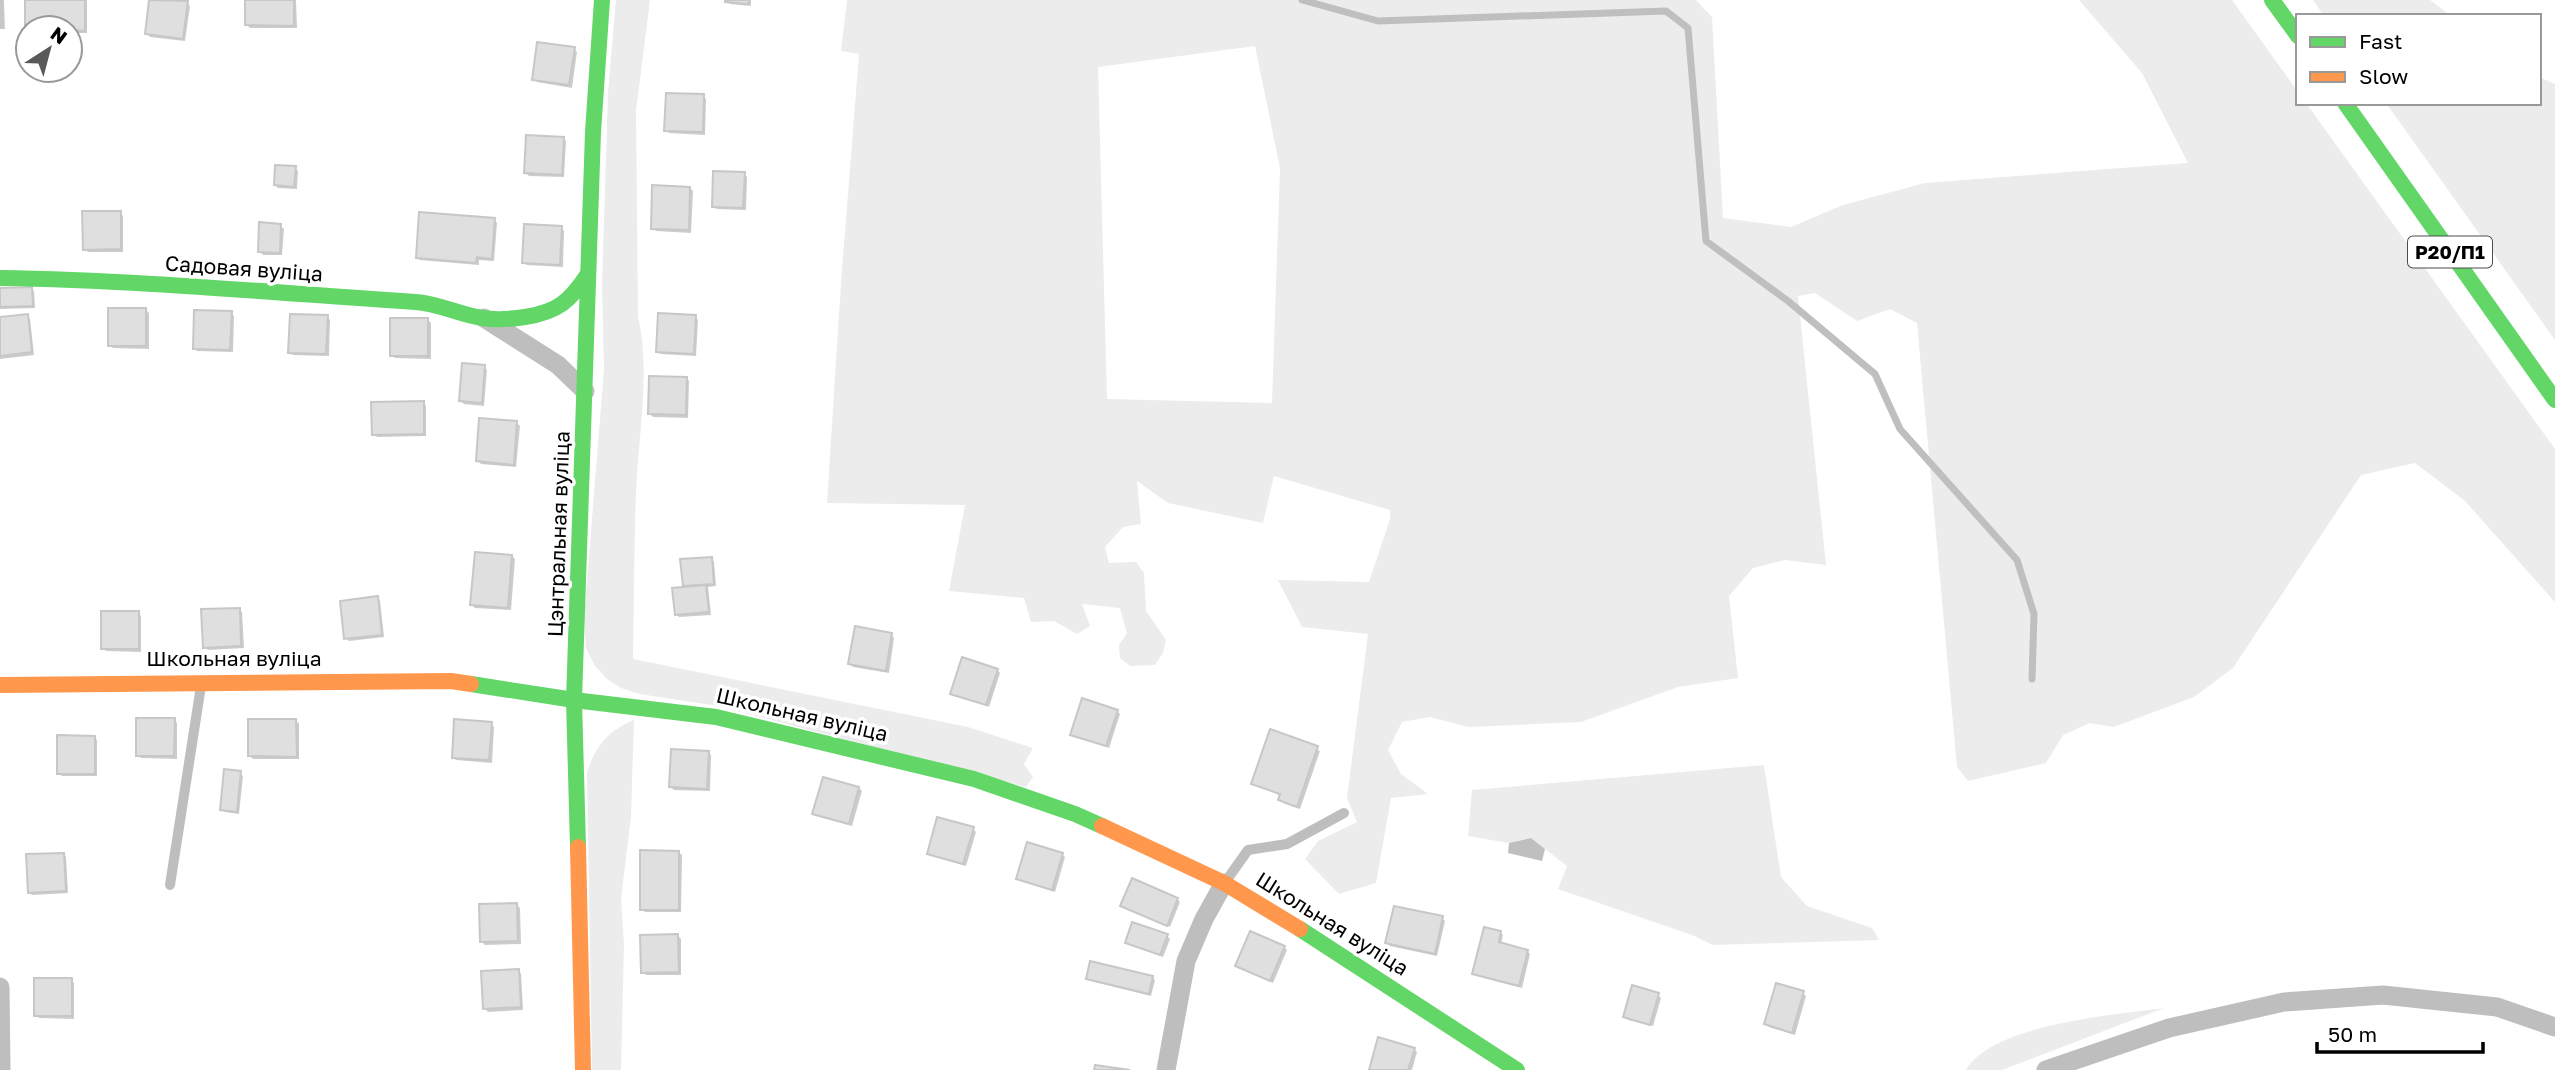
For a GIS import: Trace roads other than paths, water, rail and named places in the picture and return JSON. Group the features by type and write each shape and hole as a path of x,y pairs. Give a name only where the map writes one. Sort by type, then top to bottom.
{"street":[{"name":"Цэнтральная вуліца","path":"583,1070 574,700 593,132 602,0"},
{"path":"2272,0 2296,33"},
{"name":"Р20/П1","path":"2346,105 2555,400"},
{"name":"Садовая вуліца","path":"0,278 64,279 421,302 483,318 524,317 550,311 574,295 588,274"},
{"name":"Садовая вуліца","path":"483,318 558,365 585,391"},
{"name":"Школьная вуліца","path":"0,685 451,681 574,700 716,717 974,779 1075,814 1224,883 1277,914 1517,1070"},
{"path":"1166,1070 1186,961 1203,919 1224,883"},
{"path":"0,987 1,1070"},
{"path":"2046,1070 2169,1028 2284,1002 2383,995 2497,1007 2555,1027"}],"lane":[{"path":"170,885 202,682"},
{"path":"1224,883 1248,850 1287,844 1345,813"}],"waterway":[{"path":"1302,0 1378,21 1666,11 1688,28 1706,241 1788,301 1875,374 1900,429 2017,560 2034,614 2032,679"}]}
